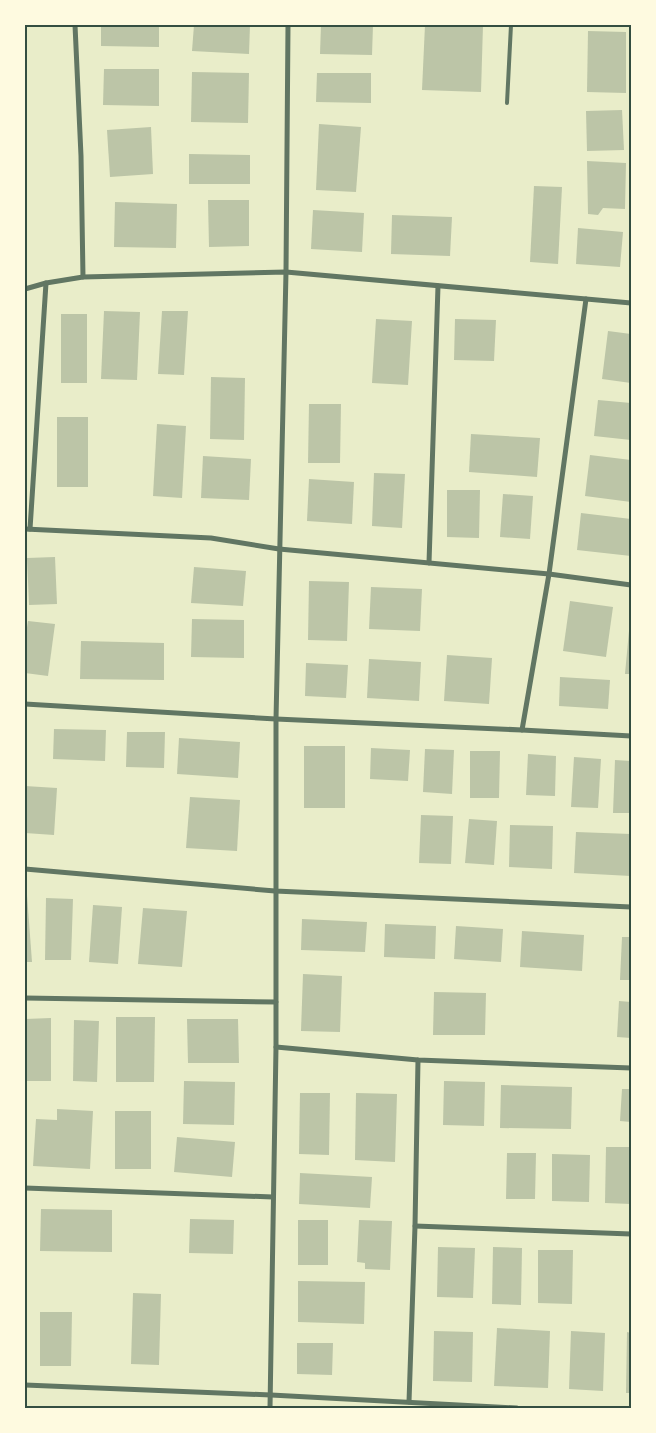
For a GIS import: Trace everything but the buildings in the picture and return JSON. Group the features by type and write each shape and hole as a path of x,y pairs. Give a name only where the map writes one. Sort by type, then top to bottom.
{"street":[{"path":"75,25 81,156 83,277"},
{"path":"270,1408 276,1047 276,719 286,272 288,25"},
{"path":"25,289 46,283 83,277 286,272 631,303"},
{"path":"46,283 28,529 211,538 279,549 548,574 631,585"},
{"path":"429,563 438,286"},
{"path":"522,730 548,574 586,299"},
{"path":"25,704 276,719 631,736"},
{"path":"25,869 276,891 631,907"},
{"path":"25,998 276,1002"},
{"path":"276,1047 418,1060 631,1068"},
{"path":"409,1402 418,1060"},
{"path":"25,1188 274,1197"},
{"path":"415,1226 631,1234"},
{"path":"25,1385 517,1408"}],"lane":[{"path":"507,103 511,25"}]}
